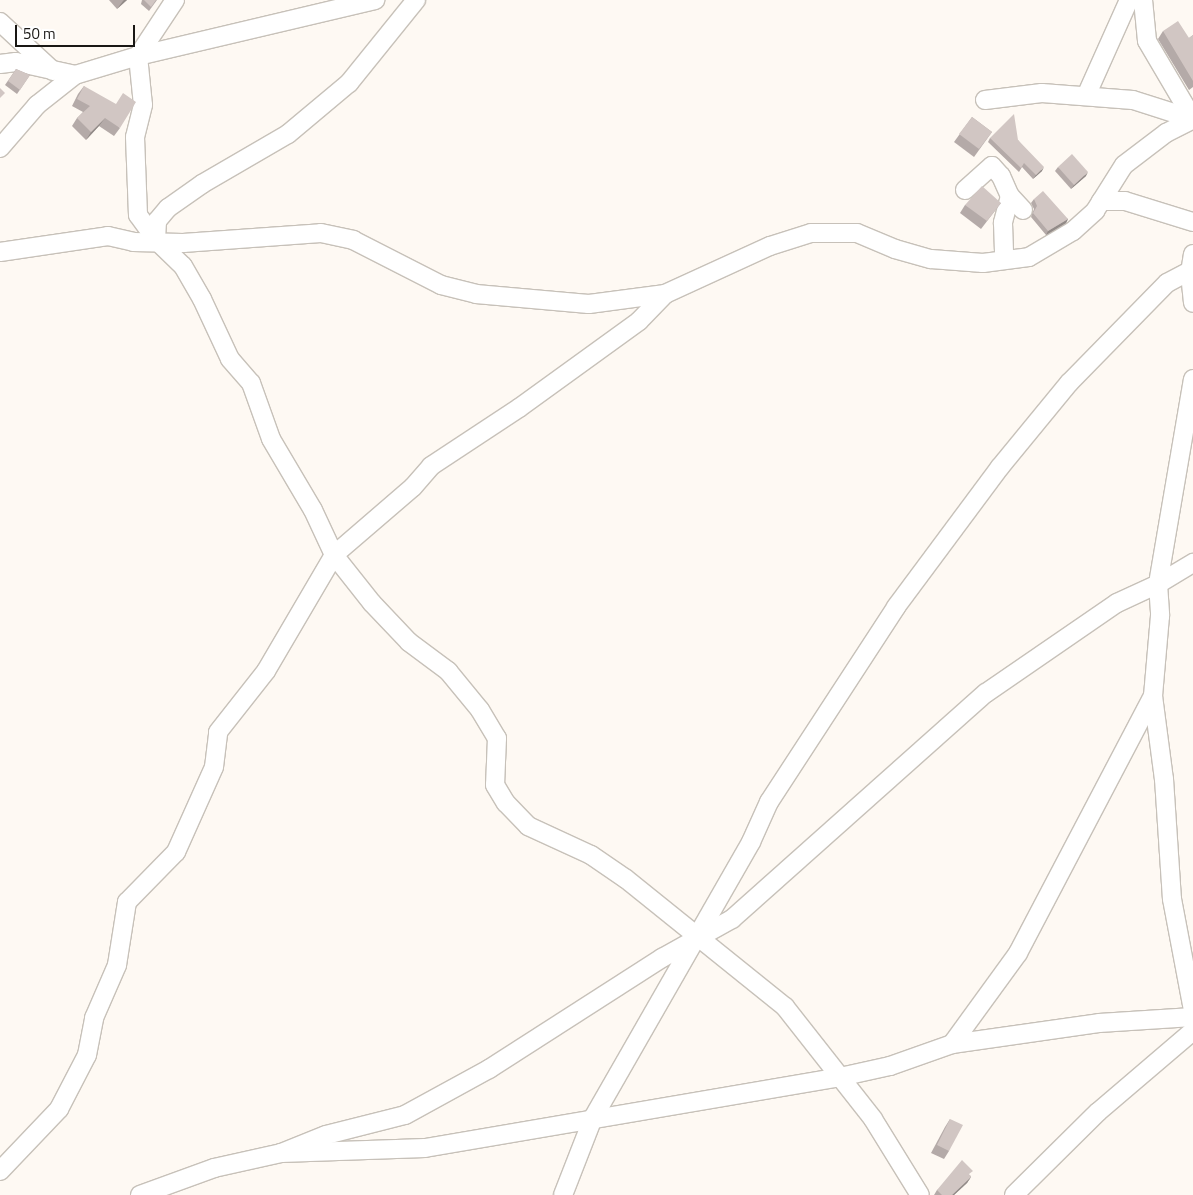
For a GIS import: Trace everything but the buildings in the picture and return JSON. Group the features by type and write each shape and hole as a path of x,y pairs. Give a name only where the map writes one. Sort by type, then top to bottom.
{"street":[{"path":"175,0 138,56 143,105 135,137 138,215 156,240 183,266 230,359 251,383 271,439 313,510 334,555 372,603 409,642 448,671 480,710 497,738 495,784 506,803 528,826 591,855 785,1007 873,1119 920,1195"},
{"path":"0,148 37,105 75,75 138,56 375,0"},
{"path":"156,240 157,222 168,208 296,128 349,83 416,0"},
{"path":"1086,96 1129,0"},
{"path":"1143,0 1147,41 1193,119"},
{"path":"0,22 54,73"},
{"path":"0,64 16,62 54,73 75,75"},
{"path":"985,100 1042,93 1133,100 1193,119"},
{"path":"0,252 108,236 133,242 156,240 183,243 321,233 353,240 442,285 476,294 589,304 665,294 770,246 811,233 857,233 895,249 931,258 983,263 1029,257 1050,247 1074,231 1101,201 1124,165 1166,133 1193,119"},
{"path":"989,153 1010,175 1003,223 1004,260"},
{"path":"965,190 992,166 1023,210"},
{"path":"1101,201 1125,202 1193,222"},
{"path":"1192,262 1193,304"},
{"path":"563,1195 593,1118 697,938 774,794 896,608 1000,467 1069,383 1167,282 1192,262"},
{"path":"0,1171 59,1109 87,1055 94,1018 117,966 127,902 176,852 214,767 218,732 266,672 334,555 413,487 431,466 519,408 631,326 665,294"},
{"path":"1193,379 1158,584 1160,616 1153,696 1164,779 1172,899 1193,1010"},
{"path":"140,1195 214,1168 281,1153 326,1135 405,1115 489,1069 697,938 732,919 986,693 1117,602 1158,584 1193,563"},
{"path":"952,1044 1018,953 1153,696"},
{"path":"281,1153 425,1148 840,1077 890,1066 952,1044 1098,1023 1193,1017"},
{"path":"1017,1194 1098,1112 1193,1031"}]}
